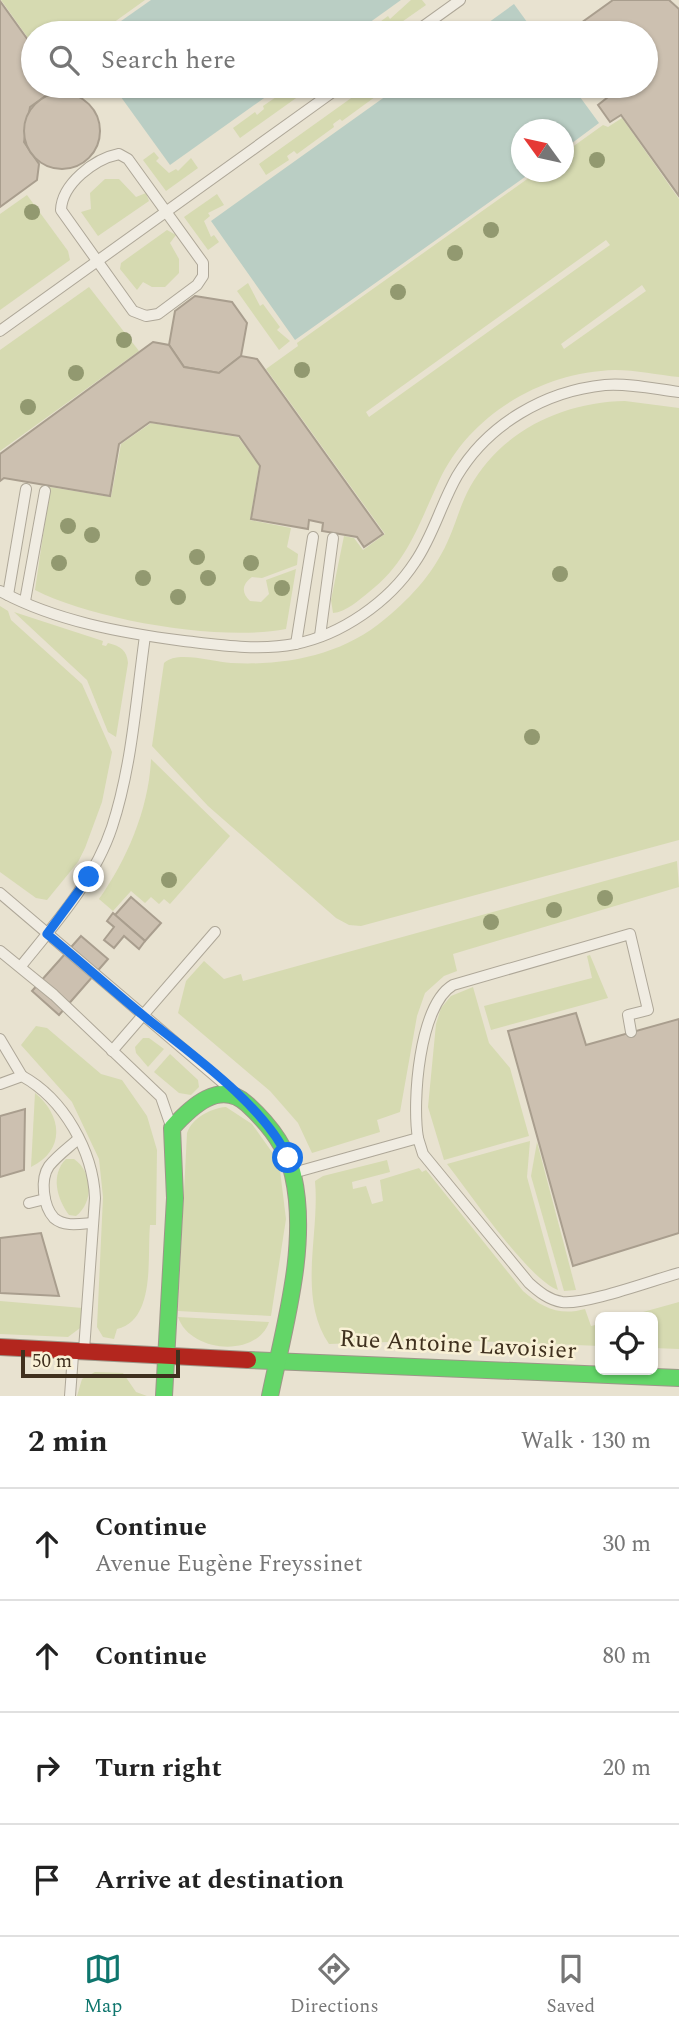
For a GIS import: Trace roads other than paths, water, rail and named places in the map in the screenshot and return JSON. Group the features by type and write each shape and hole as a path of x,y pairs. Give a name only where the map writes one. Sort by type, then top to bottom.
{"street":[{"path":"164,1396 175,1198 172,1128 199,1102 218,1094 238,1096 275,1134 293,1173 298,1201 295,1239 270,1396"},
{"name":"Rue Antoine Lavoisier","path":"0,1347 277,1362 679,1378"}],"lane":[{"path":"431,21 460,0"},
{"path":"0,331 324,98"},
{"path":"119,154 128,159 167,211 202,263 203,276 197,285 158,314 146,316 134,311 97,260 61,209 61,197 67,187 107,157 119,154"},
{"path":"26,489 4,593 74,620 145,636 250,647 296,644 320,636 362,614 400,581 415,562 467,461 511,419 546,399 605,385 679,392"},
{"path":"25,601 45,491"},
{"path":"296,644 313,537"},
{"path":"320,636 333,537"},
{"path":"20,966 89,877 111,830 126,779 145,636"},
{"path":"0,893 238,1096"},
{"path":"112,1051 215,932"},
{"path":"631,1032 628,1015 648,1010 630,934 453,985 438,998 429,1018 414,1109 418,1138 423,1154 529,1283 550,1299 565,1302 583,1299 679,1273"},
{"path":"0,951 20,966 161,1097 172,1128"},
{"path":"0,1039 22,1076 52,1096 77,1140 94,1179 79,1350 70,1396"},
{"path":"0,1084 22,1076"},
{"path":"293,1173 418,1138"},
{"path":"77,1140 48,1168 43,1181 46,1199 54,1217 69,1224 91,1223"},
{"path":"29,1203 46,1199"}]}
